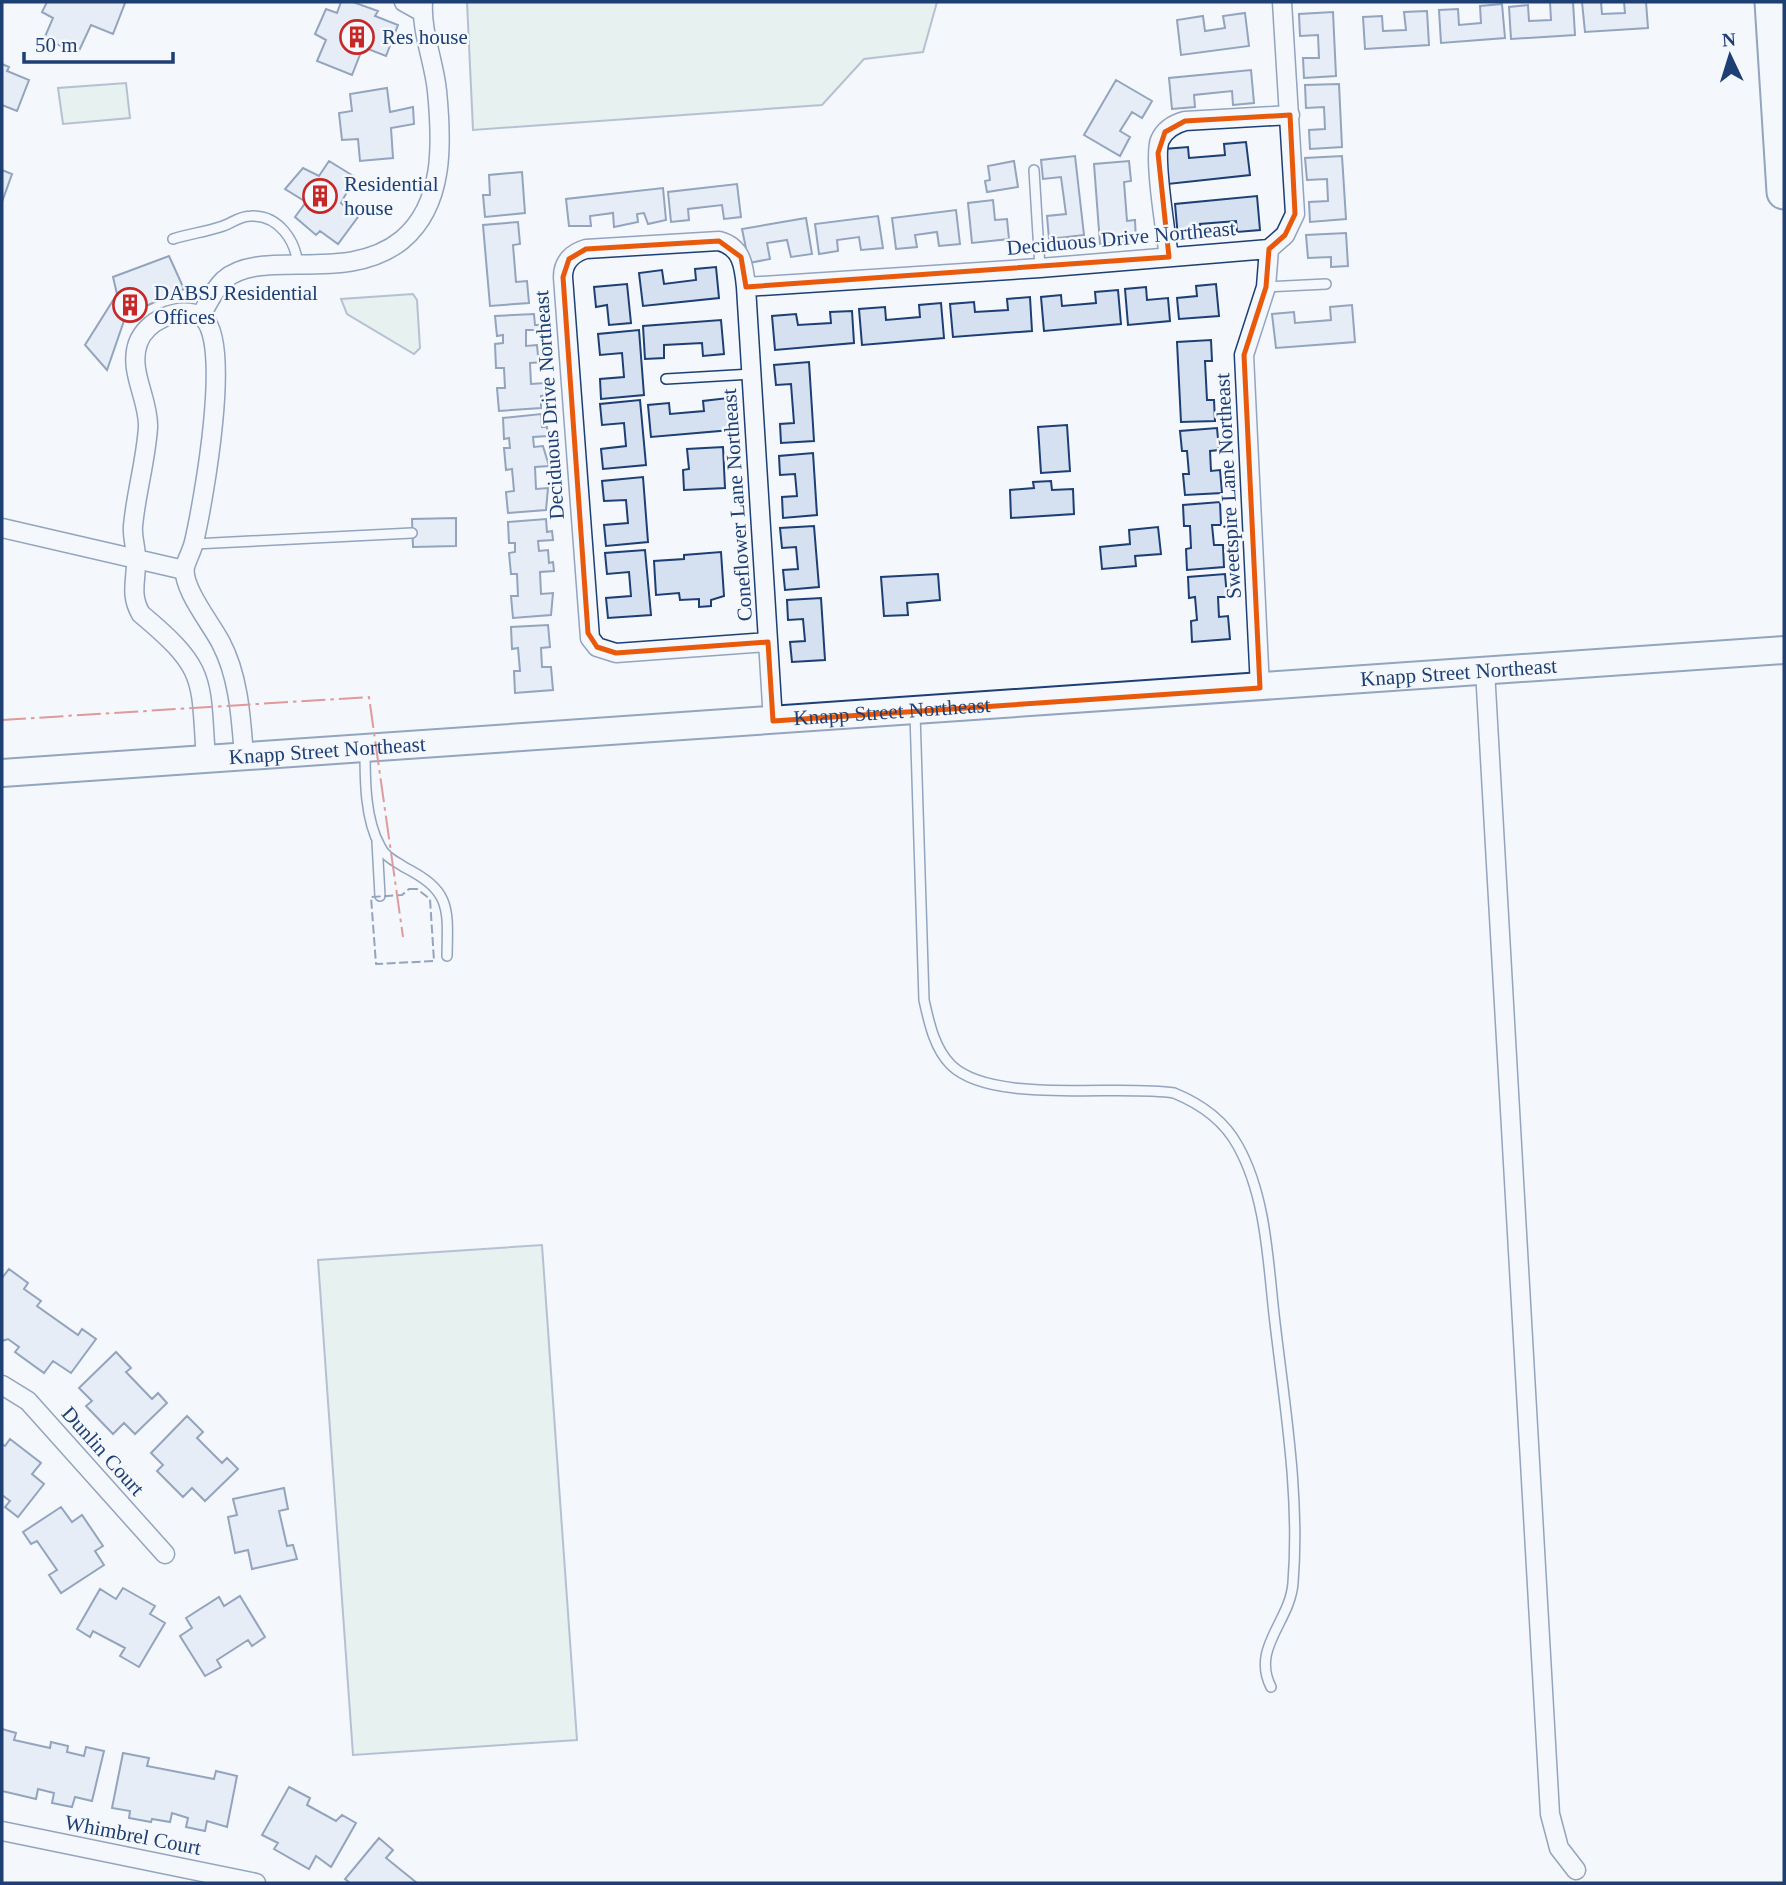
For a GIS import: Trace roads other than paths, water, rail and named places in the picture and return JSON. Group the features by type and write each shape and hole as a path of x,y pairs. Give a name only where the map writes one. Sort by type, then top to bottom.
{"highway":[{"path":"1772,2 1784,192"}],"main road":[{"name":"Knapp Street Northeast","path":"2,773 1784,650"}],"street":[{"path":"201,316 223,281 233,274 246,270 298,265 340,265 383,253 415,228 428,209 438,172 437,91 423,7 404,2"},
{"path":"1269,248 1285,235 1295,214 1282,2"},
{"path":"1168,257 1158,153 1165,132 1175,124 1185,121 1290,115"},
{"name":"Deciduous Drive Northeast","path":"768,642 616,653 593,643 588,633 563,270 569,259 586,249 719,242 732,247 741,257 746,287 1040,268 1269,248"},
{"name":"Sweetspire Lane Northeast","path":"1261,688 1244,355 1266,287 1269,248"},
{"name":"Coneflower Lane Northeast","path":"746,287 773,721"},
{"path":"206,759 202,686 190,660 136,606 133,584 136,559 133,528 148,424 137,370 138,342 152,324 162,317 187,313 201,316 209,324 215,348 213,427 194,544 184,570 187,584 222,644 231,667 244,756"},
{"path":"2,528 184,570"},
{"path":"1485,670 1511,1166 1550,1814 1559,1848 1576,1870"},
{"name":"Dunlin Court","path":"2,1385 28,1401 165,1553"},
{"name":"Whimbrel Court","path":"2,1831 256,1883"}],"lane":[{"path":"1034,170 1040,268"},
{"path":"173,239 219,228 238,219 263,217 285,231 293,242 298,265"},
{"path":"1266,287 1326,284"},
{"path":"666,379 752,374"},
{"path":"194,544 412,533"},
{"path":"915,712 924,1000 932,1030 944,1056 966,1075 995,1085 1174,1093 1199,1105 1222,1124 1237,1144 1251,1173 1266,1247 1292,1488 1293,1586 1287,1611 1264,1657 1264,1670 1271,1687"},
{"path":"365,748 367,793 376,838 380,897"},
{"path":"376,838 389,858 424,877 444,899 448,910 447,956"}],"place":[{"name":"Res house","path":"357,37"},
{"name":"Residential house","path":"320,196"},
{"name":"DABSJ Residential Offices","path":"130,305"}]}
